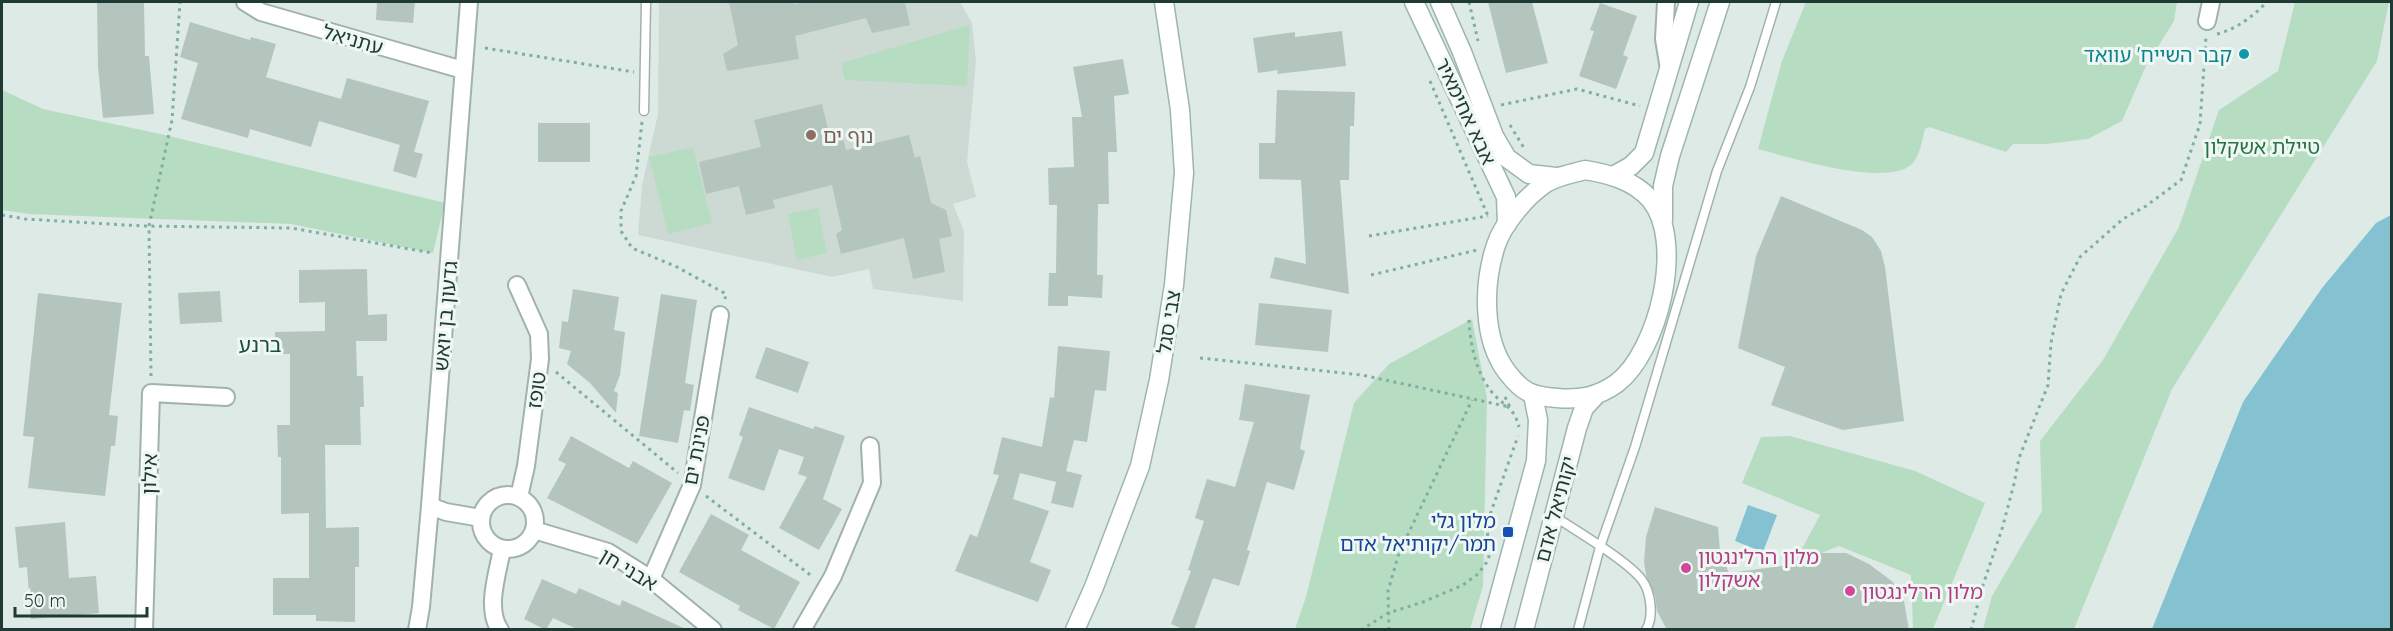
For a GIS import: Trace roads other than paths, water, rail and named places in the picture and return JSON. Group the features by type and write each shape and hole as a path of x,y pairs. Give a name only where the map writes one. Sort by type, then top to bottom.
{"main road":[{"name":"צבי סגל","path":"1075,630 1094,587 1140,466 1159,380 1174,285 1184,173 1180,110 1164,2"},
{"name":"אבא אחימאיר","path":"1414,2 1506,197 1507,224"},
{"name":"אבא אחימאיר","path":"1440,2 1494,136 1507,158 1529,174 1556,177"},
{"path":"1615,175 1631,166 1644,153 1689,2"},
{"path":"1663,225 1650,200 1615,175 1586,170 1556,177 1542,186 1507,224 1496,244 1487,299 1495,350 1504,368 1517,385 1533,395 1582,399 1597,394 1617,383 1627,372 1650,332 1660,303 1666,267 1667,243 1663,225 1663,186 1670,156 1720,2"},
{"name":"יקותיאל אדם","path":"1524,630 1553,515 1584,408 1597,394"},
{"name":"יקותיאל אדם","path":"1490,630 1536,461 1538,420 1533,395"}],"street":[{"name":"עתניאל","path":"244,2 261,12 463,70"},
{"name":"גדעון בן יואש","path":"417,630 430,506 469,2"},
{"path":"1662,2 1664,39 1669,69"},
{"path":"2207,28 2211,2"},
{"name":"טופז","path":"517,285 539,334 540,359 526,466 519,497"},
{"name":"פנינת ים","path":"651,579 692,485 720,315"},
{"name":"אילון","path":"144,630 151,393 226,397"},
{"path":"802,630 833,576 873,483 870,446"},
{"path":"511,495 519,497 531,507 535,522 534,530 525,544 518,548 502,549 487,541 480,526 483,510 495,498 511,495"},
{"path":"430,506 447,512 481,518"},
{"name":"אבני חן","path":"534,530 608,552 651,579 713,630"},
{"path":"500,630 496,625 493,601 502,549"}],"lane":[{"path":"644,111 646,2"},
{"path":"1578,630 1600,547 1635,447 1717,171 1750,87 1776,2"},
{"path":"1553,515 1600,547 1642,580 1651,605 1650,624 1646,630"}],"water":[{"path":"2391,215 2391,629 2152,629 2243,402 2322,288 2376,223"},
{"path":"1748,505 1777,515 1763,552 1735,541"}],"place":[{"name":"קבר השייח' עוואד","path":"2244,54"},
{"name":"נוף ים","path":"811,135"},
{"name":"מלון גלי תמר/יקותיאל אדם","path":"1508,532"},
{"name":"מלון הרלינגטון אשקלון","path":"1686,568"},
{"name":"מלון הרלינגטון","path":"1850,591"}],"district":[{"name":"ברנע","path":"260,344"}],"park label":[{"name":"טיילת אשקלון","path":"2262,146"}]}
